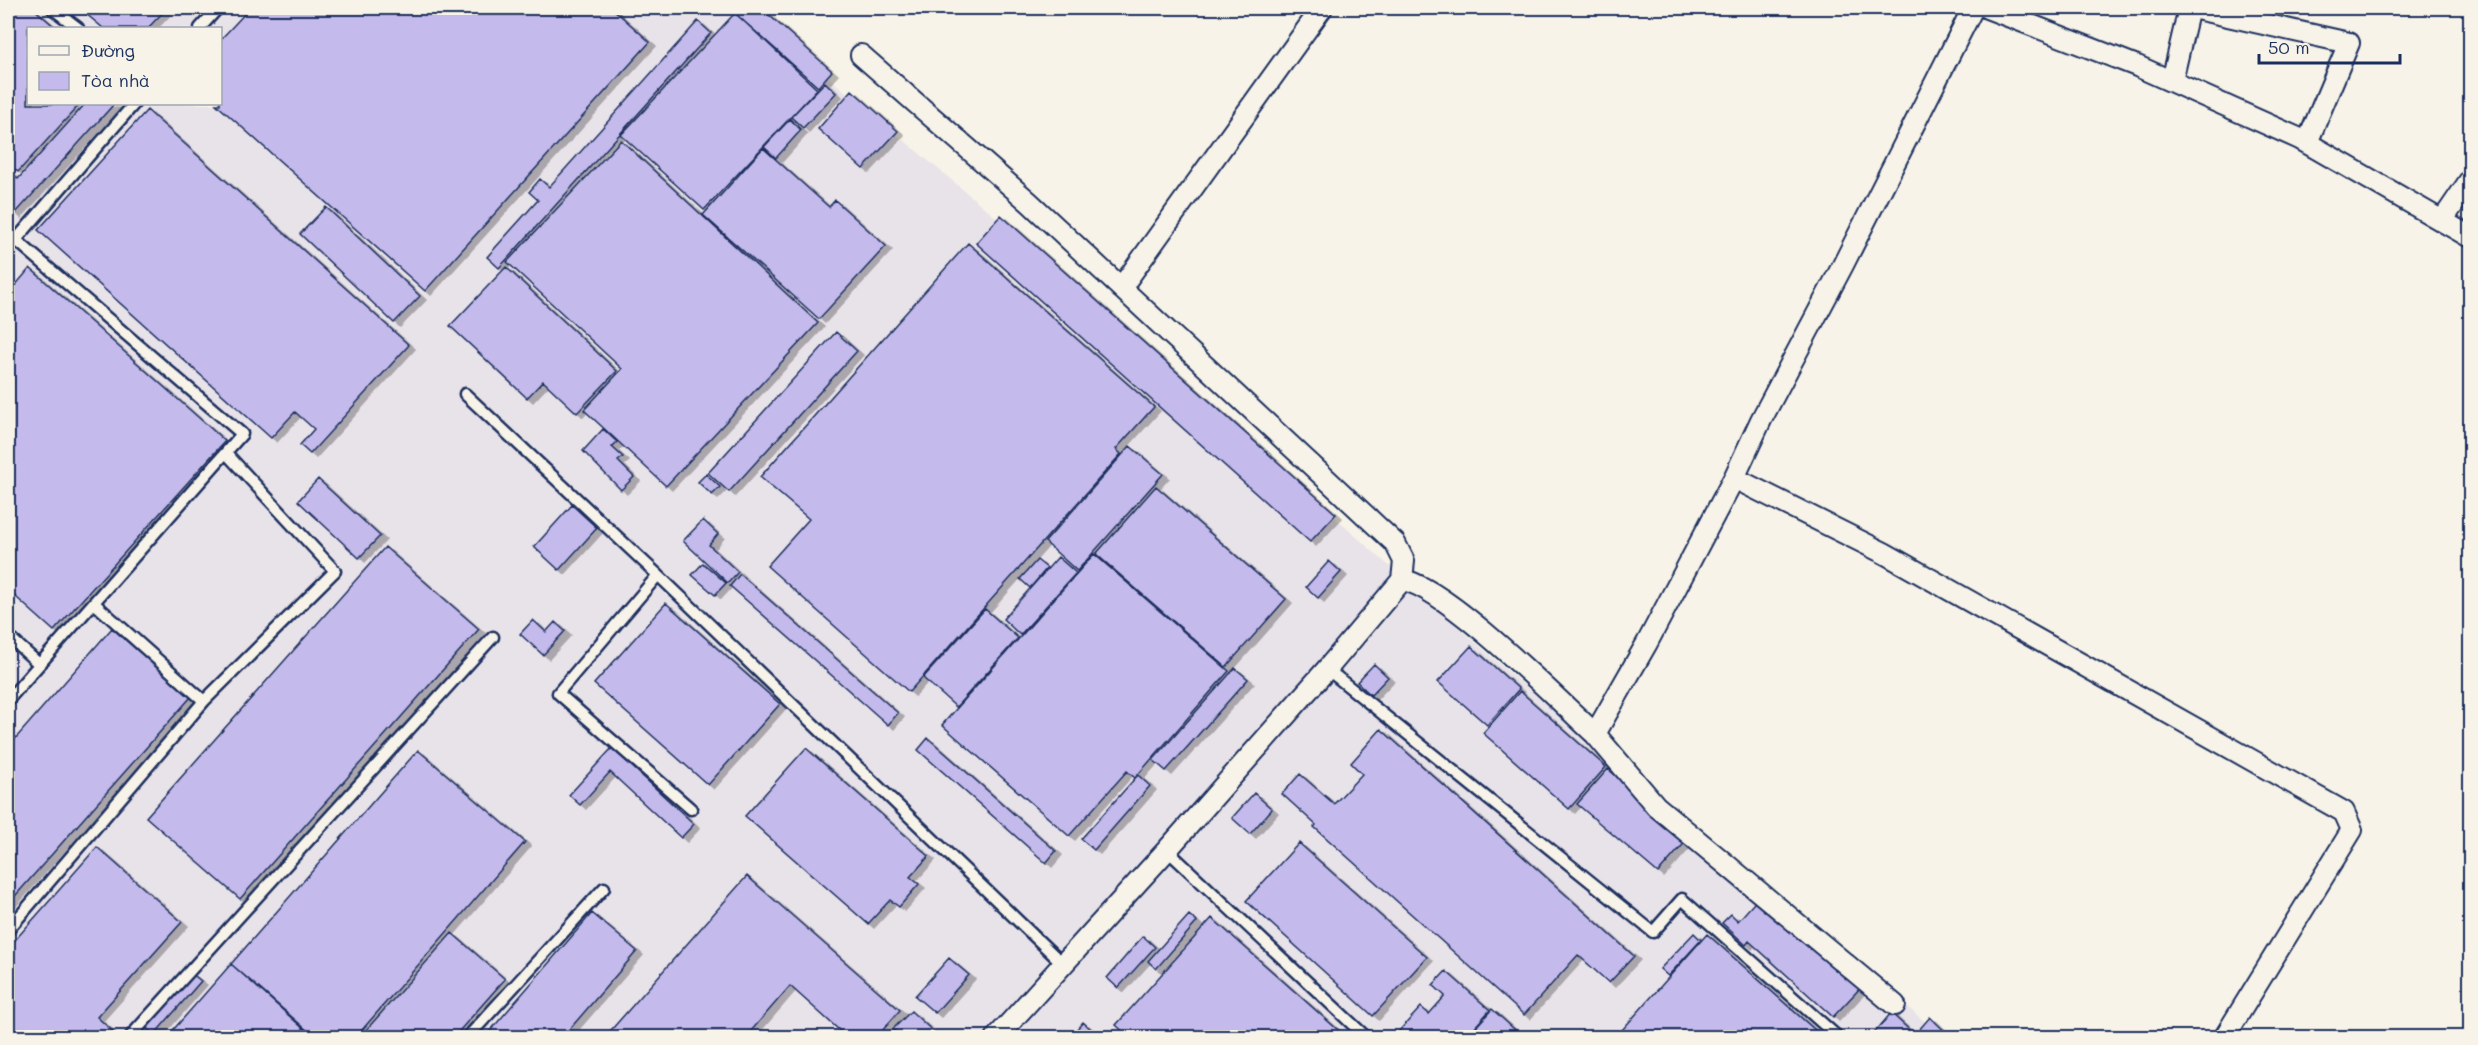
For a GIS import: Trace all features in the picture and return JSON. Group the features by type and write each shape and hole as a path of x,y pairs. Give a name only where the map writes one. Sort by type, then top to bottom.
{"street":[{"path":"1121,288 1322,8"},
{"path":"1595,734 1647,643 1734,478 1761,420 1843,265 1973,8"},
{"path":"1987,8 2172,81 2307,143 2470,237"},
{"path":"2172,81 2191,8 2349,43 2307,143"},
{"path":"861,55 1029,202 1395,543 1404,561 1402,580 1327,669 996,1038"},
{"path":"2442,221 2470,180"},
{"path":"1734,478 1884,553 2344,812 2352,830 2224,1038"},
{"path":"1402,580 1416,584 1449,603 1595,734 1656,806 1895,1005"}],"lane":[{"path":"52,8 77,27"},
{"path":"201,27 218,8"},
{"path":"8,249 133,105"},
{"path":"8,700 242,434 16,240"},
{"path":"465,394 658,575 1063,964"},
{"path":"8,930 204,701 335,571 226,453"},
{"path":"658,575 558,693 691,809"},
{"path":"94,603 204,701"},
{"path":"8,636 39,664"},
{"path":"129,1038 493,637"},
{"path":"1327,669 1653,932 1682,899 1839,1038"},
{"path":"1167,850 1367,1038"},
{"path":"466,1038 604,888"}],"shaded area":[{"path":"8,8 745,8 998,219 1511,674 1943,1037 8,1037"}],"building":[{"path":"8,8 33,8 55,27 27,27 27,105 79,105 18,172 8,163"},
{"path":"79,8 167,8 149,27 102,27"},
{"path":"250,8 612,8 650,42 425,291 217,105 222,105 222,38"},
{"path":"729,8 761,8 832,71 818,87"},
{"path":"735,13 817,89 704,210 621,135"},
{"path":"698,21 711,33 499,268 487,257 538,200 529,192 540,179 549,187"},
{"path":"825,82 836,93 803,128 791,117"},
{"path":"852,90 898,131 863,169 818,129"},
{"path":"84,105 113,105 15,214 8,207 8,170 18,179"},
{"path":"147,110 409,345 310,454 300,445 314,429 295,412 271,438 38,230"},
{"path":"790,119 801,130 776,158 764,147"},
{"path":"621,140 818,323 666,486 584,410 622,369 507,262"},
{"path":"763,148 829,207 835,200 886,246 819,319 703,215"},
{"path":"326,207 420,296 394,323 300,234"},
{"path":"1001,215 1336,514 1310,542 976,243"},
{"path":"968,243 1154,407 1116,449 1121,454 909,692 767,566 809,519 760,477"},
{"path":"506,267 617,371 577,413 543,381 527,398 450,326"},
{"path":"30,268 225,441 54,631 8,590 8,294"},
{"path":"836,332 857,351 729,492 708,473"},
{"path":"603,429 617,442 612,447 623,457 618,461 634,477 621,490 583,451"},
{"path":"1130,446 1163,474 1077,571 1045,542"},
{"path":"706,474 720,487 712,495 698,482"},
{"path":"318,479 380,536 359,558 298,501"},
{"path":"1156,486 1286,599 1226,667 1096,554"},
{"path":"572,505 597,528 559,570 534,547"},
{"path":"703,520 718,534 709,545 738,572 728,583 683,541"},
{"path":"385,547 479,629 240,899 146,817"},
{"path":"1094,554 1229,671 1135,778 1127,771 1069,836 942,725"},
{"path":"1058,557 1076,573 1020,635 1003,619"},
{"path":"1037,560 1047,568 1030,588 1020,579"},
{"path":"1329,561 1341,572 1318,598 1306,587"},
{"path":"703,563 726,583 715,595 692,575"},
{"path":"740,574 898,713 888,725 730,586"},
{"path":"666,603 780,704 708,785 594,684"},
{"path":"985,609 1018,638 956,707 923,678"},
{"path":"533,620 546,632 555,622 565,631 543,655 520,634"},
{"path":"112,628 191,697 8,904 8,747"},
{"path":"1471,646 1519,689 1487,725 1438,682"},
{"path":"1374,664 1388,677 1371,695 1357,682"},
{"path":"1235,668 1248,679 1166,771 1153,760"},
{"path":"1520,691 1606,767 1569,809 1483,733"},
{"path":"1381,729 1634,956 1609,983 1578,955 1524,1015 1314,827 1316,825 1282,794 1300,774 1334,804 1362,774 1351,763"},
{"path":"928,738 1056,851 1046,863 918,750"},
{"path":"612,748 694,824 681,838 610,772 580,805 569,795"},
{"path":"806,748 929,856 910,877 919,884 899,907 890,900 868,924 745,816"},
{"path":"418,750 525,842 355,1038 316,1038 231,964"},
{"path":"1608,769 1689,838 1658,873 1577,804"},
{"path":"1138,775 1150,786 1094,850 1081,839"},
{"path":"1254,793 1272,809 1250,834 1232,818"},
{"path":"1299,843 1427,957 1373,1016 1246,901"},
{"path":"97,847 182,922 97,1017 117,1035 114,1038 8,1038 8,948"},
{"path":"747,876 900,1010 876,1038 848,1038 790,986 745,1038 604,1038"},
{"path":"1762,894 1863,985 1833,1017 1749,941 1746,945 1722,923 1731,914 1738,921"},
{"path":"592,913 637,951 562,1038 484,1038"},
{"path":"1189,915 1197,922 1156,969 1148,961"},
{"path":"1212,918 1347,1038 1130,1038 1116,1025"},
{"path":"452,933 505,979 453,1038 359,1038"},
{"path":"1694,933 1701,940 1668,976 1660,969"},
{"path":"1707,934 1824,1038 1615,1038"},
{"path":"1143,936 1155,947 1118,988 1107,978"},
{"path":"949,958 969,975 935,1013 915,996"},
{"path":"231,964 314,1038 166,1038"},
{"path":"1446,971 1490,1010 1465,1038 1406,1038 1399,1031 1421,1007 1429,1014 1445,996 1433,985"},
{"path":"191,973 201,981 154,1035 144,1026"},
{"path":"1492,1009 1524,1038 1466,1038"},
{"path":"911,1011 937,1035 934,1038 902,1038 893,1029"},
{"path":"1891,1013 1916,1036 1915,1038 1870,1038"},
{"path":"1930,1017 1952,1038 1925,1038 1918,1031"},
{"path":"1083,1022 1101,1038 1069,1038"}]}
